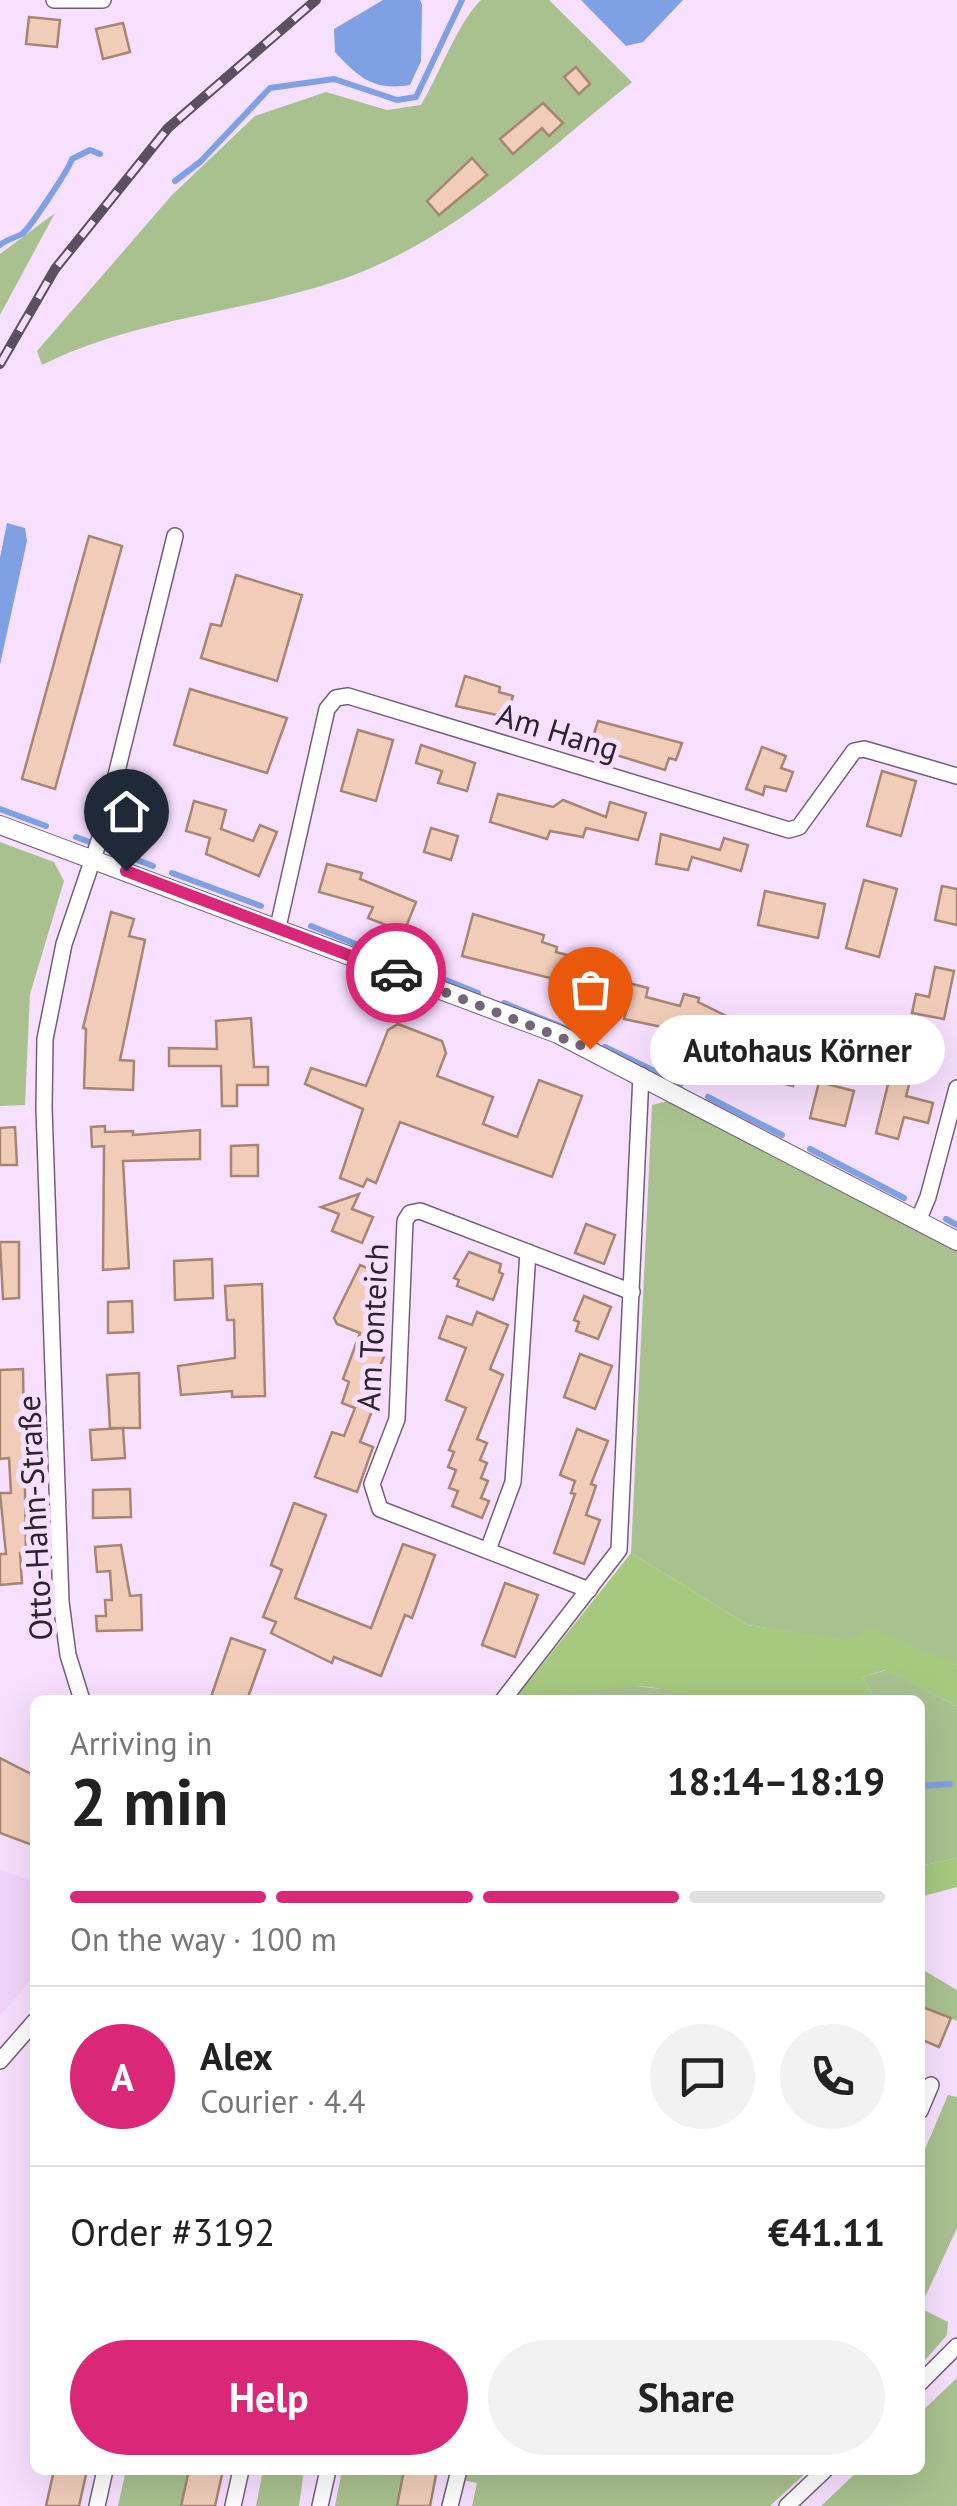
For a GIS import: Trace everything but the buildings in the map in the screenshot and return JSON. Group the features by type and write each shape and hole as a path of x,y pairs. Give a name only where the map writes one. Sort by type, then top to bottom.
{"street":[{"path":"54,0 103,0"},
{"name":"Otto-Hahn-Straße","path":"80,1695 68,1655 62,1602 44,1108 46,1039 64,944 94,858 175,536"},
{"name":"Am Hang","path":"278,928 326,708 336,698 348,696 789,830 800,827 854,751 864,749 957,776"},
{"path":"0,824 558,1034 957,1241"},
{"path":"507,1695 619,1550 641,1075"},
{"path":"918,1221 957,1088"},
{"name":"Am Tonteich","path":"588,1590 380,1509 374,1500 372,1484 396,1419 406,1222 410,1213 420,1211 632,1292"},
{"path":"488,1550 513,1482 528,1252"},
{"path":"0,2061 30,2027"},
{"path":"925,2099 931,2085"},
{"path":"925,2378 957,2346"},
{"path":"97,2506 104,2475"},
{"path":"233,2506 240,2475"},
{"path":"320,2506 327,2475"},
{"path":"450,2506 458,2475"},
{"path":"787,2506 821,2475"}],"shaded area":[{"path":"0,1869 30,1881 30,1981 0,2016"}],"green space":[{"path":"481,0 549,0 632,82 495,193 422,242 384,262 305,291 115,337 42,365 37,351 172,195 255,116 326,92 387,110 421,105 457,35"},
{"path":"55,213 0,315 0,254"},
{"path":"0,842 54,862 64,881 30,994 25,1105 0,1106"},
{"path":"668,1101 957,1251 957,1665 928,1654 748,1625 631,1553 652,1105"},
{"path":"631,1553 748,1625 849,1640 872,1628 957,1665 957,1706 885,1670 863,1677 872,1695 682,1695 626,1686 562,1695 518,1695"},
{"path":"886,1670 957,1706 957,1858 925,1865 925,1695 872,1695 863,1677"},
{"path":"617,1684 672,1690 684,1695 559,1695"},
{"path":"957,1858 957,1887 925,1896 925,1865"},
{"path":"925,1971 957,1990 957,2021 925,2008"},
{"path":"948,2095 957,2097 957,2228 925,2297 925,2149"},
{"path":"925,2310 948,2322 947,2335 925,2360"},
{"path":"957,2378 957,2506 821,2506 854,2475 925,2475 925,2408"},
{"path":"125,2475 188,2475 181,2506 118,2506"},
{"path":"262,2475 303,2475 299,2506 256,2506"},
{"path":"341,2475 403,2475 397,2506 335,2506"},
{"path":"466,2475 804,2475 770,2506 472,2506 477,2483 463,2480"}],"water":[{"path":"383,0 420,0 422,5 421,61 410,85 377,84 352,69 335,52 334,29"},
{"path":"581,0 683,0 643,42 626,46"},
{"path":"7,523 25,528 27,541 0,665 0,558"}],"waterway":[{"path":"175,181 200,162 270,88 334,79 397,100 416,97 462,0"},
{"path":"0,245 22,234 72,159 90,150 100,154"},
{"path":"0,809 46,826"},
{"path":"76,837 153,866"},
{"path":"172,873 261,906"},
{"path":"311,926 478,993"},
{"path":"504,1003 579,1034"},
{"path":"605,1047 681,1084"},
{"path":"708,1097 782,1135"},
{"path":"810,1149 904,1198"},
{"path":"946,1219 957,1225"},
{"path":"925,1786 950,1784"}],"railway":[{"path":"0,364 55,269 168,128 316,0"}],"way so far":[{"path":"396,973 590,1049"}],"place":[{"name":"Autohaus Körner","path":"590,1049"}],"route":[{"path":"126,871 396,973"}]}
